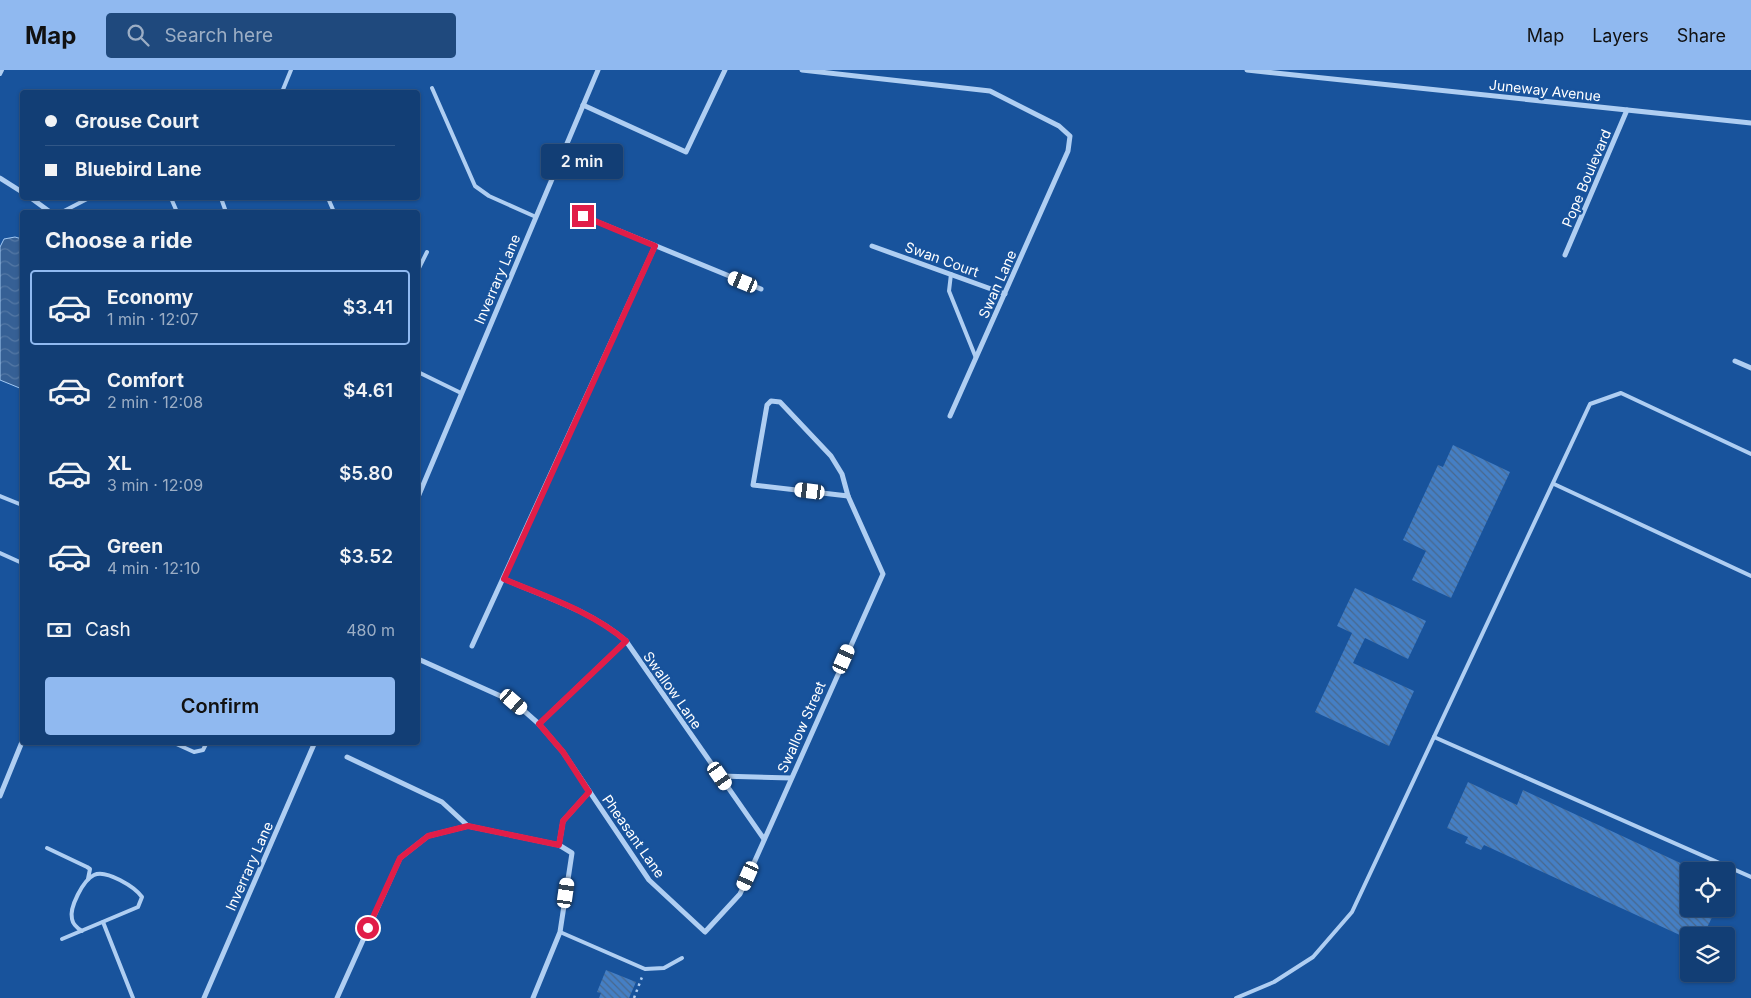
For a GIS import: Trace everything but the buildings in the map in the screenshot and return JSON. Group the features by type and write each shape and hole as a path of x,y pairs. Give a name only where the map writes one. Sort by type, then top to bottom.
{"street":[{"name":"Inverrary Lane","path":"420,492 598,70"},
{"path":"583,106 686,152 725,70"},
{"name":"Swan Lane","path":"802,70 990,91 1059,126 1070,136 1068,151 1064,161 950,416"},
{"name":"Juneway Avenue","path":"1247,70 1751,123"},
{"name":"Pope Boulevard","path":"1565,255 1627,110"},
{"path":"0,178 20,191"},
{"path":"34,200 47,210"},
{"path":"583,216 761,289"},
{"path":"472,646 655,246"},
{"name":"Swan Court","path":"872,246 1005,294"},
{"path":"1735,361 1751,368"},
{"name":"Swallow Street","path":"706,932 740,894 883,574 848,496 842,474 832,456 780,402 771,401 767,405 753,485 848,496"},
{"name":"Swallow Lane","path":"504,579 582,612 611,628 626,641 764,839"},
{"path":"539,724 626,641"},
{"name":"Pheasant Lane","path":"420,660 514,702 539,724 563,752 649,880 706,932"},
{"path":"0,796 21,745"},
{"name":"Inverrary Lane","path":"204,998 314,745"},
{"path":"347,757 442,802 468,826"},
{"path":"720,776 791,778"},
{"path":"559,845 563,821 589,792"},
{"path":"337,998 400,858 428,836 468,826 559,845 572,854 560,932 533,998"}],"lane":[{"path":"0,74 2,70"},
{"path":"283,90 291,70"},
{"path":"432,88 475,186 489,196 536,217"},
{"path":"66,210 85,200"},
{"path":"420,266 426,252"},
{"path":"951,274 949,291 976,358"},
{"path":"420,373 461,393"},
{"path":"1236,998 1274,982 1313,957 1352,912 1590,404 1621,393 1751,454"},
{"path":"1554,484 1751,576"},
{"path":"0,496 20,505"},
{"path":"0,553 20,562"},
{"path":"1434,737 1751,877"},
{"path":"179,745 194,752 203,750 206,745"},
{"path":"47,848 90,870 87,881 76,899 72,910 71,918 74,926 82,931"},
{"path":"62,938 138,907 142,897 132,887 104,874 94,874 87,881"},
{"path":"103,922 133,998"},
{"path":"560,932 645,969 664,968 682,958"}],"path":[{"path":"634,998 645,969"}],"water":[{"path":"15,237 20,238 20,388 0,380 0,247 4,239"}],"route":[{"path":"368,928 400,858 428,836 468,826 559,845 563,821 589,792 563,752 539,724 626,641 611,628 582,612 504,579 655,246 583,216"}]}
